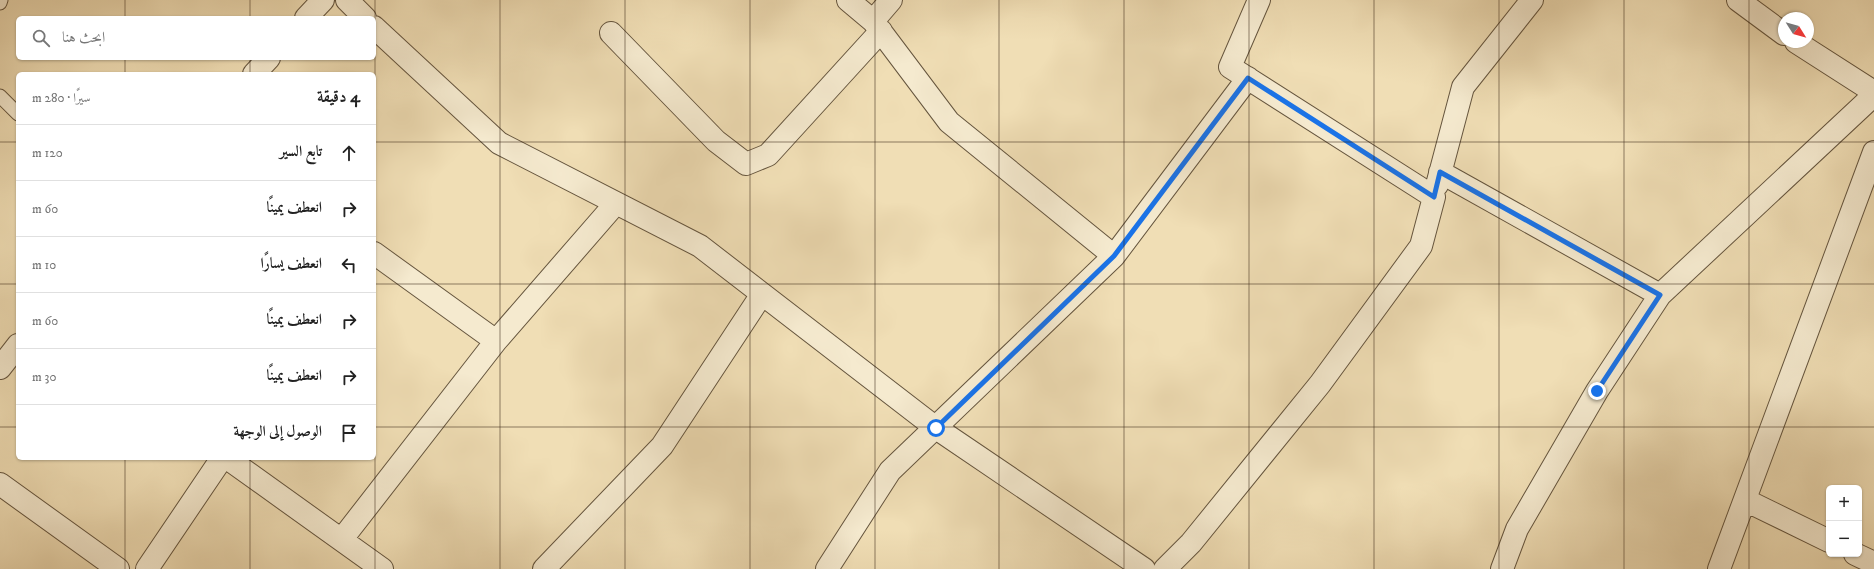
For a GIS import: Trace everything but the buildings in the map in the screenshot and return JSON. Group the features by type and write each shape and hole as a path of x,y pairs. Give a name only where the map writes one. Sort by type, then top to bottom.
{"street":[{"path":"308,16 323,0"},
{"path":"347,0 363,16"},
{"path":"848,0 877,26 949,122 1114,256"},
{"path":"611,33 716,141 746,164 768,156 877,26 891,0"},
{"path":"1259,0 1230,67 1434,197"},
{"path":"1165,569 1191,543 1320,384 1421,246 1463,87 1532,0"},
{"path":"1738,0 1778,30"},
{"path":"376,29 499,143 700,246 936,428 1144,569"},
{"path":"1805,48 1874,92"},
{"path":"256,72 267,60"},
{"path":"827,569 890,471 1114,256 1248,78"},
{"path":"1502,569 1516,530 1543,483 1597,391 1660,295 1874,95"},
{"path":"1719,569 1874,152"},
{"path":"1440,172 1660,295"},
{"path":"342,539 496,341 616,203"},
{"path":"376,254 496,341"},
{"path":"544,569 662,446 762,294"},
{"path":"0,368 16,348"},
{"path":"147,569 221,460"},
{"path":"231,460 382,569"},
{"path":"0,484 118,569"},
{"path":"1745,500 1826,540"},
{"path":"1861,557 1874,563"}],"lane":[{"path":"0,96 16,112"}],"route":[{"path":"936,428 1114,256 1248,78 1434,197 1440,172 1660,295 1597,391"}]}
